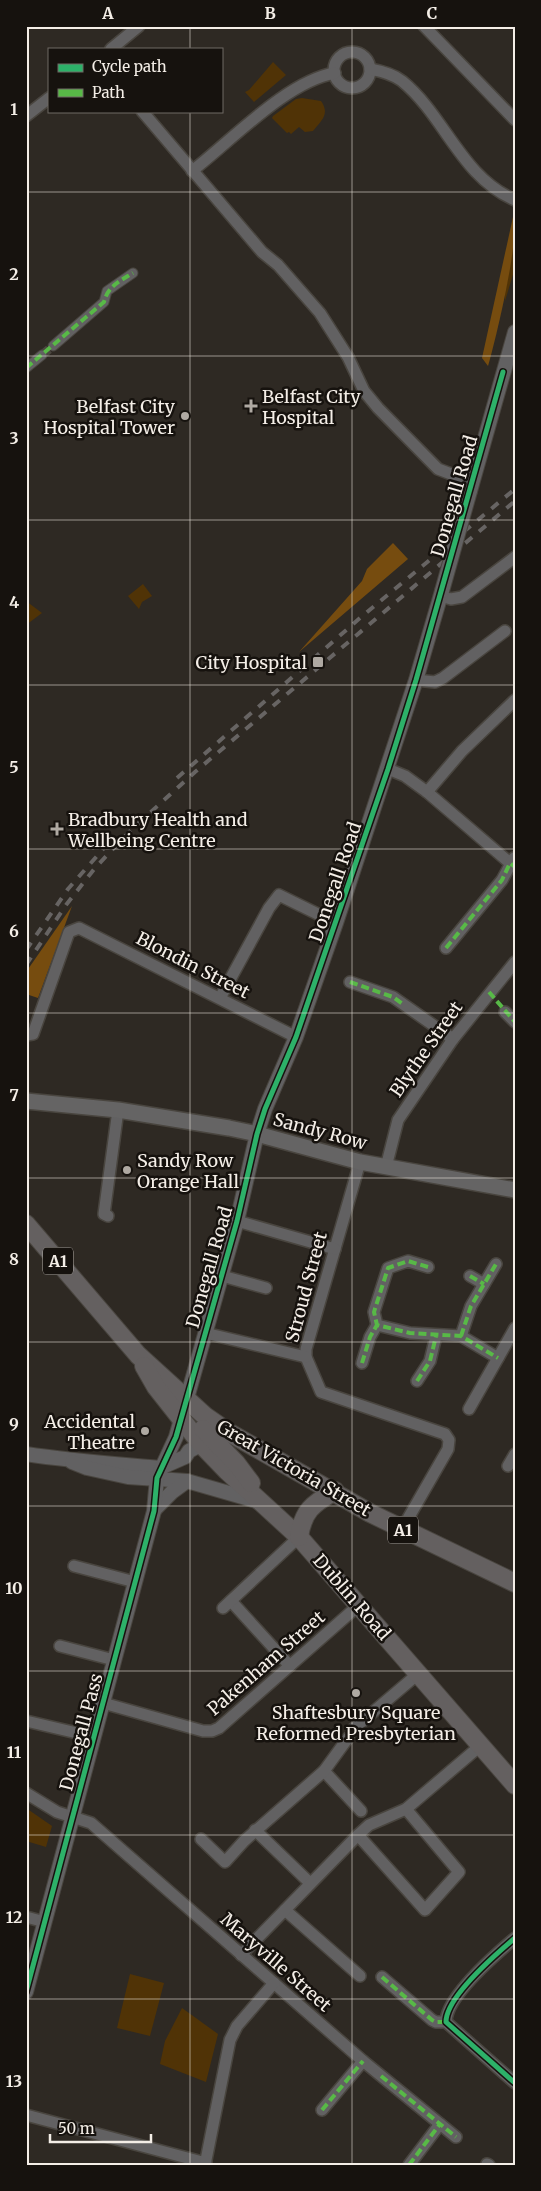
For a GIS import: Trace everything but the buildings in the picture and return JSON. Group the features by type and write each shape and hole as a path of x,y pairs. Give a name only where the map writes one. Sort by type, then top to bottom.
{"main road":[{"name":"Sandy Row","path":"26,1101 118,1110 257,1134 360,1162 515,1190"},
{"name":"A1","path":"26,1224 183,1408"},
{"name":"Great Victoria Street","path":"183,1408 205,1416 214,1438 335,1491 360,1508 515,1583"},
{"name":"Dublin Road","path":"183,1408 214,1438 265,1505 300,1537 515,1785"},
{"path":"300,1537 302,1520 306,1513 319,1500 335,1491"}],"street":[{"path":"113,48 139,26"},
{"path":"424,26 515,120"},
{"path":"352,52 363,55 367,59 370,69 367,80 357,87 351,88 340,83 335,73 337,61 346,53 352,52"},
{"path":"370,69 384,72 401,81 418,98 480,177 486,183 515,200"},
{"path":"192,171 261,113 295,90 324,75 335,73"},
{"path":"26,116 48,99"},
{"path":"143,112 262,252 278,265 320,313 348,357 364,392 378,408 438,468 471,486"},
{"path":"52,346 104,302 107,291 134,273"},
{"name":"Donegall Road","path":"158,1473 176,1437 237,1221 257,1134 265,1109 296,1037 388,770 416,680 471,486 512,354 515,332"},
{"path":"26,368 42,355"},
{"path":"441,594 451,599 462,597 515,557"},
{"path":"416,680 435,682 443,678 505,631"},
{"path":"427,792 462,752 515,700"},
{"path":"388,770 405,776 427,792 513,862 502,880 446,948"},
{"path":"220,998 269,908 279,896 336,923"},
{"name":"Blondin Street","path":"26,1035 33,1034 69,932 79,928 296,1037"},
{"name":"Blythe Street","path":"386,1167 398,1120 453,1039 515,962"},
{"path":"350,982 393,997 453,1039"},
{"path":"505,1012 515,1022"},
{"path":"108,1216 104,1214 118,1110"},
{"name":"Stroud Street","path":"360,1162 306,1349 306,1357 322,1392 445,1434 449,1440 448,1449 402,1529"},
{"path":"237,1221 334,1249"},
{"path":"362,1363 370,1337 377,1325 374,1312 388,1268 408,1261 428,1267"},
{"path":"461,1336 471,1306 496,1264"},
{"path":"222,1276 266,1288"},
{"path":"470,1276 484,1284"},
{"path":"377,1325 410,1333 461,1336 498,1358"},
{"path":"469,1409 515,1328"},
{"path":"205,1333 306,1357"},
{"path":"417,1381 430,1361 436,1336"},
{"path":"158,1473 185,1457 189,1451 214,1438"},
{"path":"26,1454 72,1462 87,1468 128,1477 158,1473 265,1505"},
{"path":"508,1466 515,1454"},
{"name":"Donegall Pass","path":"26,1992 155,1509 158,1473"},
{"path":"155,1509 172,1492 187,1481"},
{"path":"290,1666 227,1604 300,1537"},
{"path":"74,1566 135,1582"},
{"name":"Pakenham Street","path":"102,1703 204,1731 212,1731 219,1728 359,1605"},
{"path":"60,1646 114,1660"},
{"path":"201,1839 225,1862 255,1830 324,1771 350,1734 419,1673"},
{"path":"26,1721 94,1737"},
{"path":"241,1955 369,1824 406,1809 480,1746"},
{"path":"324,1771 361,1811"},
{"name":"Maryville Street","path":"26,1793 57,1812 91,1823 363,2061 456,2137"},
{"path":"358,1835 425,1910 459,1872 406,1809"},
{"path":"255,1830 310,1883"},
{"path":"285,1910 360,1976"},
{"path":"26,1917 45,1922"},
{"path":"446,2022 446,2014 460,1994 487,1963 515,1938"},
{"path":"382,1977 432,2020 446,2022 515,2083"},
{"path":"26,2115 205,2164 230,2040 237,2026 274,1983"},
{"path":"322,2110 363,2061"},
{"path":"409,2165 440,2124"}],"shaded area":[{"path":"273,62 286,75 254,102 245,92 249,90"},
{"path":"296,99 321,101 325,110 324,117 313,131 305,132 299,127 291,134 287,133 272,118"},
{"path":"513,217 515,228 510,266 488,366 482,358"},
{"path":"515,230 515,268 505,301 505,293"},
{"path":"393,543 408,559 299,652 362,581 367,569"},
{"path":"143,584 152,596 142,602 139,609 128,596"},
{"path":"26,601 42,613 26,625"},
{"path":"72,906 38,998 26,994 26,972"},
{"path":"26,1808 52,1826 46,1847 26,1841"},
{"path":"130,1974 164,1983 150,2036 117,2028"},
{"path":"182,2008 218,2034 206,2082 160,2064 165,2041"}],"tunnel":[{"path":"42,355 53,346"}],"railway":[{"path":"177,778 360,618 515,489"},
{"path":"26,965 66,905 95,868 132,829 195,772 515,501"},
{"path":"26,950 68,889 105,847"}],"marked path":[{"path":"26,368 104,302 108,292 115,284 133,273"},
{"path":"446,948 502,880 510,863 515,867"},
{"path":"350,982 393,997 404,1005"},
{"path":"489,992 515,1022"},
{"path":"428,1267 408,1261 388,1268 374,1312 377,1325 410,1333 461,1336 498,1358"},
{"path":"461,1336 471,1306 496,1264"},
{"path":"470,1276 484,1284"},
{"path":"362,1363 370,1337 377,1325"},
{"path":"417,1381 430,1361 436,1336"},
{"path":"382,1977 432,2020 446,2022"},
{"path":"322,2110 363,2061"},
{"path":"381,2076 456,2137"},
{"path":"409,2165 440,2124"}],"cycle path":[{"path":"26,1992 154,1511 157,1478 176,1437 237,1221 257,1134 265,1109 296,1037 388,769 416,680 503,372"},
{"path":"515,1938 485,1965 463,1989 448,2012 446,2022 515,2083"}],"place":[{"name":"Belfast City Hospital","path":"251,406"},
{"name":"Belfast City Hospital Tower","path":"185,416"},
{"name":"City Hospital","path":"318,662"},
{"name":"Bradbury Health and Wellbeing Centre","path":"57,829"},
{"name":"Sandy Row Orange Hall","path":"127,1170"},
{"name":"Accidental Theatre","path":"145,1431"},
{"name":"Shaftesbury Square Reformed Presbyterian","path":"356,1693"}]}
